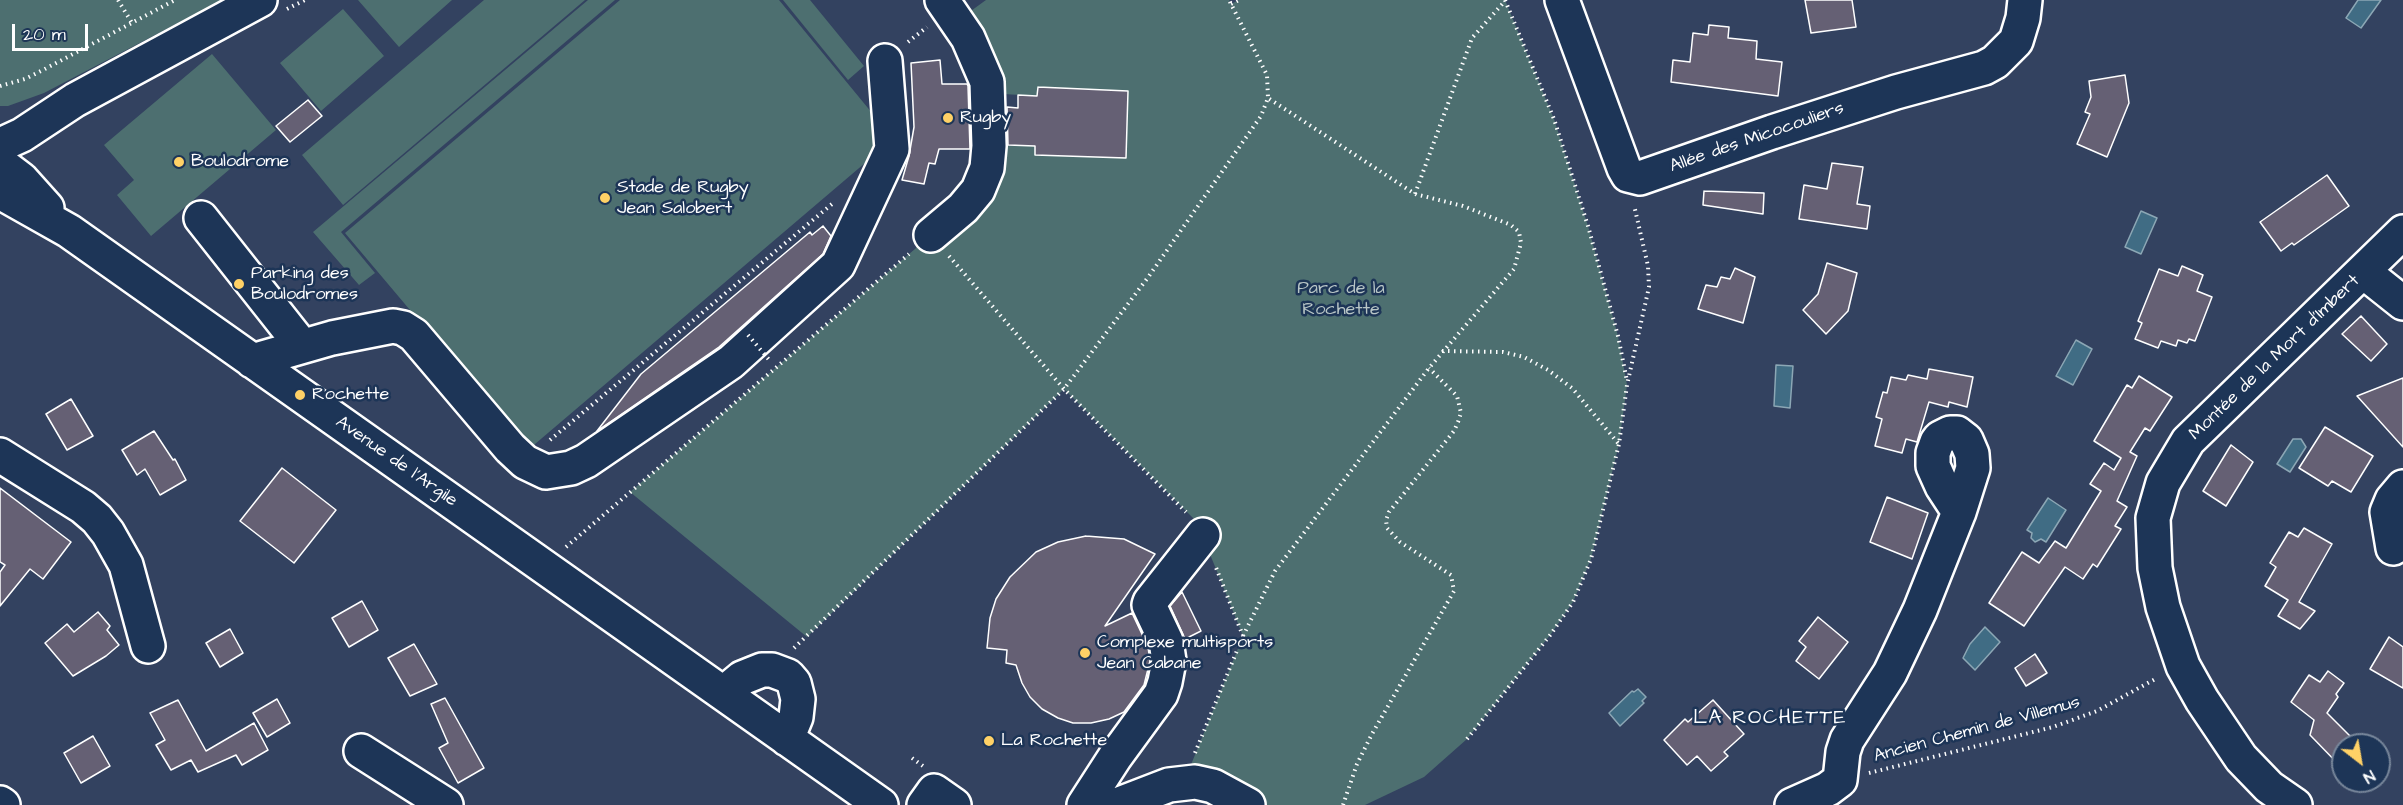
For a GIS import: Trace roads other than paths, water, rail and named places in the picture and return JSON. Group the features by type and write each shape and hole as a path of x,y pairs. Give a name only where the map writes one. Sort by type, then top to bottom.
{"street":[{"path":"7,134 260,0"},
{"name":"Allée des Micocouliers","path":"1563,0 1619,158 1628,175 1640,178 1896,92 1984,68 2008,51 2019,36 2025,0"},
{"path":"931,235 963,208 978,190 987,168 989,146 987,82 968,38 946,5"},
{"path":"252,361 302,346 398,326 410,331 510,448 525,462 546,472 571,468 586,461 731,362 838,265 893,144 885,61"},
{"name":"Avenue de l'Argile","path":"7,134 7,178 69,231 881,805"},
{"path":"201,218 302,346"},
{"name":"Montée de la Mort d'Imbert","path":"2295,805 2269,787 2241,758 2202,700 2183,666 2163,606 2155,568 2153,518 2163,483 2188,441 2403,232"},
{"path":"2364,272 2403,303"},
{"path":"0,454 83,507 108,533 126,565 148,646"},
{"path":"2393,548 2387,512 2403,487"},
{"path":"1791,805 1828,789 1839,780 1843,752 1848,740 1890,673 1904,645 1959,512"},
{"path":"1080,804 1161,694 1166,682 1169,661 1166,641 1150,602 1203,535"},
{"path":"724,693 751,672 772,670 788,676 797,691 798,708 787,739"},
{"path":"361,752 446,805"},
{"path":"1117,805 1137,795 1184,782 1209,784 1248,805"},
{"path":"924,805 934,791 954,805"}],"water":[{"path":"2358,0 2381,0 2361,28 2346,18"},
{"path":"2141,211 2157,218 2141,254 2125,247"},
{"path":"2076,340 2092,349 2073,385 2056,376"},
{"path":"1776,365 1793,366 1790,408 1774,406"},
{"path":"2293,439 2301,439 2306,447 2290,472 2277,464"},
{"path":"2048,498 2066,510 2046,542 2041,539 2035,542 2031,538 2032,533 2027,530"},
{"path":"1985,627 2000,642 1975,670 1963,658 1970,644"},
{"path":"1638,689 1646,697 1642,701 1644,703 1620,726 1609,713 1632,691"}],"place":[{"name":"Rugby","path":"948,118"},
{"name":"Boulodrome","path":"179,162"},
{"name":"Stade de Rugby Jean Salobert","path":"605,198"},
{"name":"Parking des Boulodromes","path":"239,284"},
{"name":"Rochette","path":"300,395"},
{"name":"Complexe multisports Jean Cabane","path":"1085,653"},
{"name":"La Rochette","path":"989,741"}],"district":[{"name":"LA ROCHETTE","path":"1770,719"}],"park label":[{"name":"Parc de la Rochette","path":"1341,299"}]}
